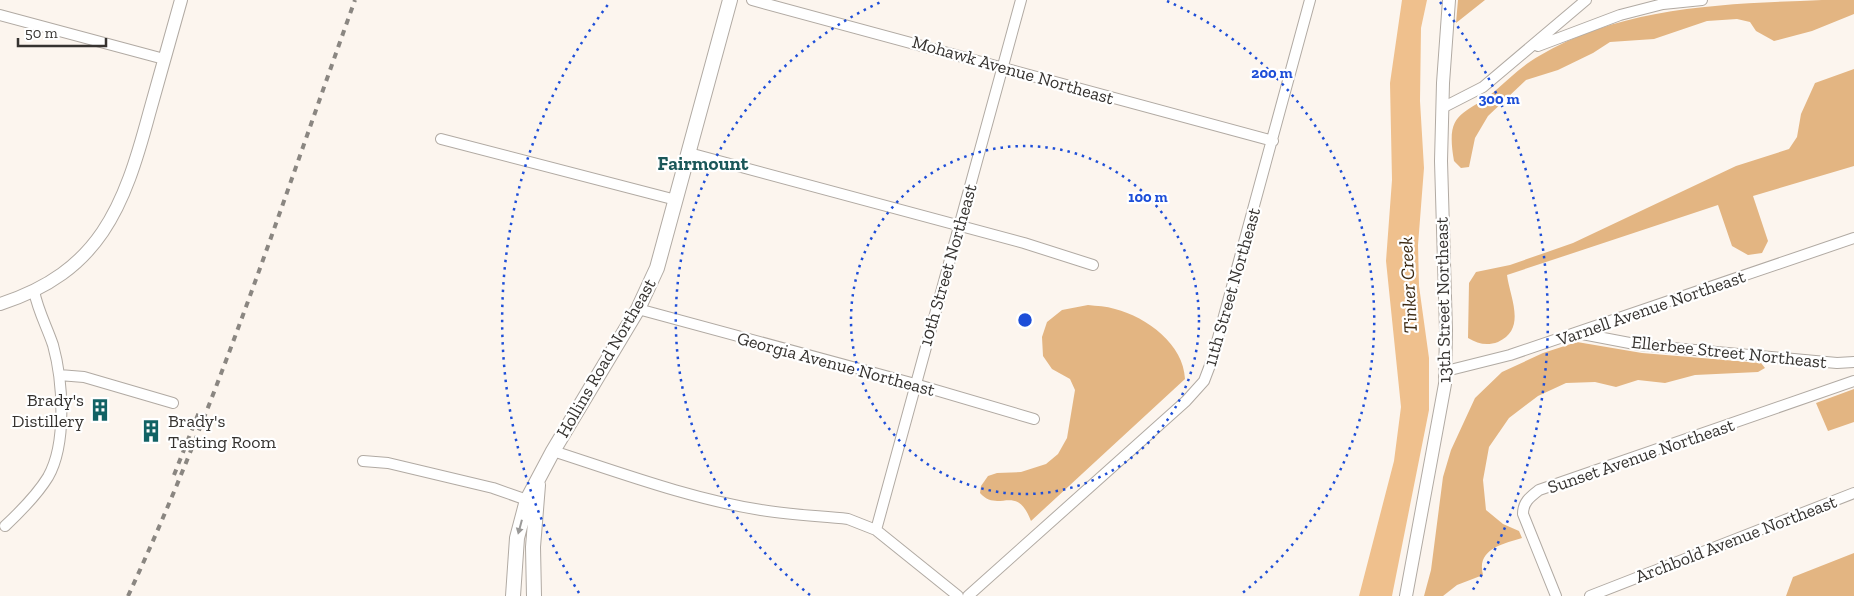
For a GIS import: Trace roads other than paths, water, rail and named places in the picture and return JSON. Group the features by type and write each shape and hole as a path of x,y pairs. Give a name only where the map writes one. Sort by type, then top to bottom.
{"main road":[{"name":"Hollins Road Northeast","path":"513,596 517,538 527,500 553,451 638,309 657,268 730,0"},
{"name":"Hollins Road Northeast","path":"534,596 533,547 538,482"}],"street":[{"path":"0,304 34,291 52,281 84,256 113,217 137,160 181,0"},
{"name":"Mohawk Avenue Northeast","path":"752,0 1273,142"},
{"name":"10th Street Northeast","path":"876,530 1021,0"},
{"name":"11th Street Northeast","path":"968,596 1186,401 1204,381 1227,309 1310,0"},
{"name":"13th Street Northeast","path":"1406,596 1440,422 1446,371 1441,207 1442,108 1449,0"},
{"path":"1442,108 1483,87 1532,48 1586,0"},
{"path":"1532,48 1620,14 1663,4 1702,0"},
{"path":"0,15 164,59"},
{"path":"441,139 676,200"},
{"path":"688,153 1024,243 1093,265"},
{"name":"Varnell Avenue Northeast","path":"1446,371 1510,355 1854,238"},
{"path":"5,526 37,492 49,475 60,430 62,404 59,375 52,344 39,314 34,291"},
{"name":"Georgia Avenue Northeast","path":"638,309 915,384 1034,419"},
{"name":"Ellerbee Street Northeast","path":"1576,332 1640,345 1837,363 1854,362"},
{"path":"59,375 84,377 173,403"},
{"name":"Sunset Avenue Northeast","path":"1556,596 1523,514 1525,503 1530,497 1540,490 1854,381"},
{"path":"553,451 631,476 735,505 777,512 848,519 876,530 958,596"},
{"path":"363,460 398,465 493,488 527,500"},
{"name":"Archbold Avenue Northeast","path":"1590,596 1854,493"}],"water":[{"name":"Tinker Creek","path":"1402,0 1427,0 1421,28 1420,101 1424,168 1418,245 1419,286 1429,358 1429,410 1392,596 1359,596 1394,461 1401,407 1386,261 1392,180 1390,83"}],"railway":[{"path":"128,596 161,523 220,375 355,0"},
{"path":"174,475 199,412"}],"place":[{"name":"Brady's Distillery","path":"100,410"},
{"name":"Brady's Tasting Room","path":"151,431"}],"district":[{"name":"Fairmount","path":"703,163"}]}
